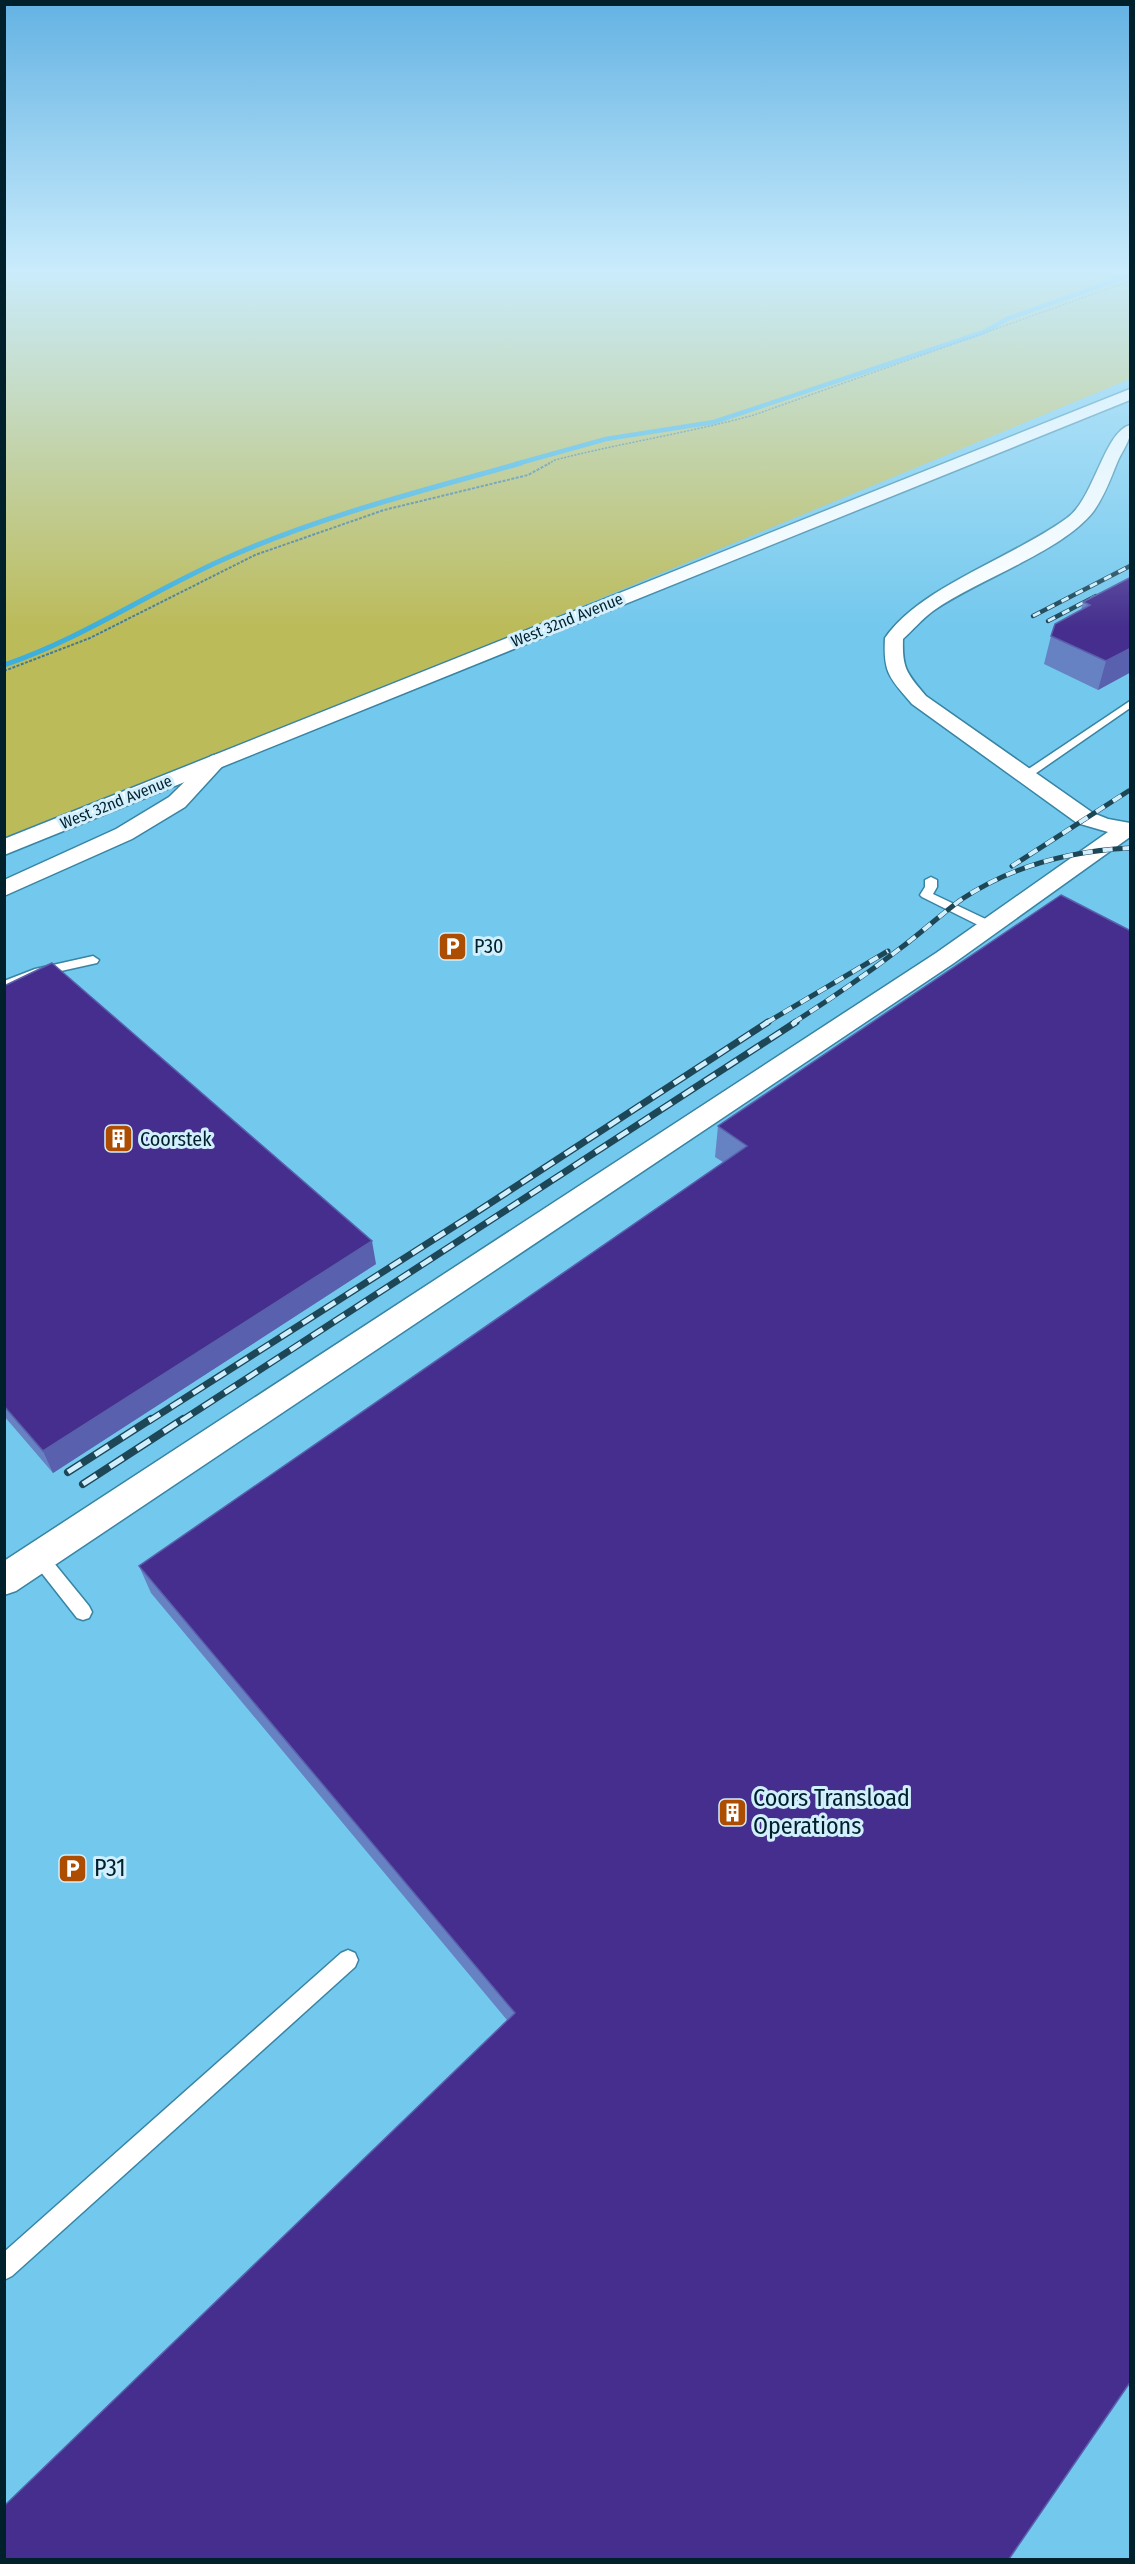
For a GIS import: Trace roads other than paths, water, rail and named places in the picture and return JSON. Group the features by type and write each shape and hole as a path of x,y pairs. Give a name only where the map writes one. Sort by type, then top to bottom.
{"street":[{"name":"West 32nd Avenue","path":"4,848 1131,394"},
{"path":"1129,830 1103,825 1085,818 1024,776 919,700 901,678 893,662 894,638 928,605 1044,540 1077,518 1093,501 1119,441 1131,430"},
{"path":"4,889 124,834 177,802 218,760"},
{"path":"4,1580 945,958 1129,830"}],"lane":[{"path":"1024,776 1131,704"},
{"path":"931,880 931,887 926,895 990,926"},
{"path":"4,986 39,972 93,960"},
{"path":"39,1557 83,1612"},
{"path":"4,2268 348,1960"}],"waterway":[{"path":"516,464 606,439 714,422 814,389"},
{"path":"4,665 60,642 195,573 258,545 370,506 521,463"}],"railway":[{"path":"1033,616 1130,566"},
{"path":"1048,621 1096,596"},
{"path":"1012,866 1130,790"},
{"path":"793,1023 872,969 954,905 981,887 1042,862 1085,853 1130,848"},
{"path":"766,1023 888,951"},
{"path":"149,1421 472,1215 768,1022"},
{"path":"181,1421 796,1022"},
{"path":"68,1472 151,1419"},
{"path":"83,1484 183,1419"}],"place":[{"name":"P30","path":"453,946"},
{"name":"Coorstek","path":"119,1139"},
{"name":"Coors Transload Operations","path":"732,1812"},
{"name":"P31","path":"73,1868"}]}
